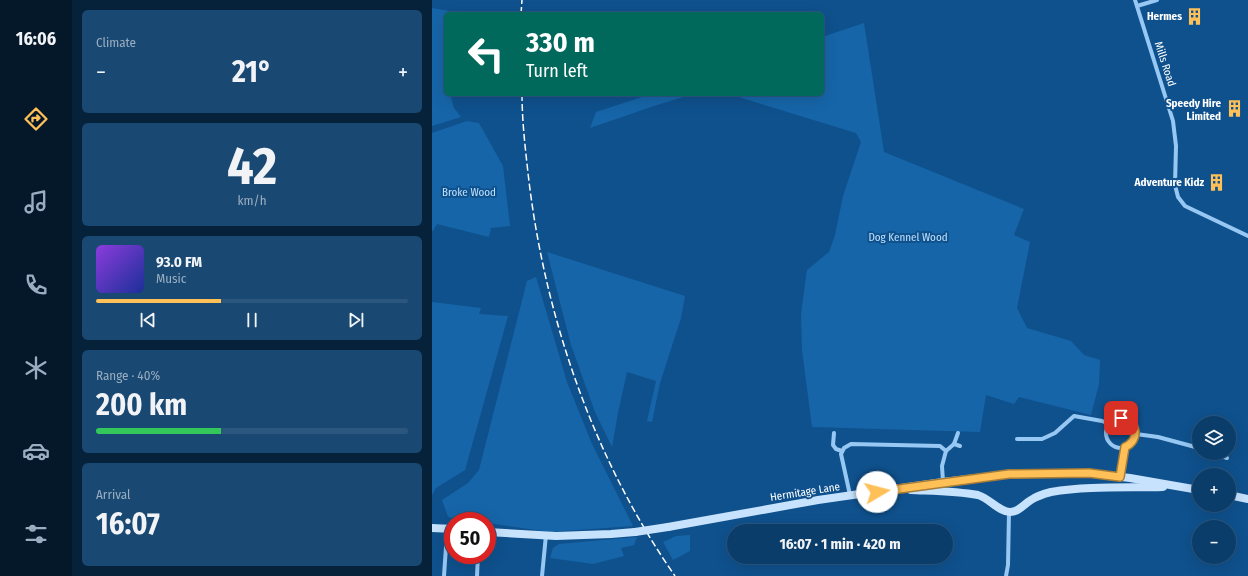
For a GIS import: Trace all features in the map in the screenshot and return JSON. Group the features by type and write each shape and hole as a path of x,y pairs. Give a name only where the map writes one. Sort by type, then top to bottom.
{"main road":[{"name":"Hermitage Lane","path":"496,532 546,535 635,532 850,495 1009,474 1089,473 1192,489"},
{"path":"891,490 958,493 979,496 1009,512 1016,510 1038,496 1049,493 1102,488 1182,487"},
{"path":"1236,496 1248,499"},
{"path":"432,528 444,529"}],"street":[{"name":"Mills Road","path":"1135,0 1173,121 1176,146 1175,184 1178,197 1185,206 1248,236"},
{"path":"1137,6 1157,0"},
{"path":"1018,439 1042,439 1055,433 1074,416 1102,421 1109,424"},
{"path":"1117,418 1126,419 1133,425 1136,434 1132,442 1125,447 1116,447 1108,441 1106,433 1109,424 1117,418"},
{"path":"834,433 833,444 836,449 842,451"},
{"path":"943,482 942,466 946,451 954,444 958,433"},
{"path":"1136,434 1158,437 1192,446"},
{"path":"850,495 841,454 846,446 851,444 938,446 946,451"},
{"path":"954,444 960,446"},
{"path":"1120,477 1125,447"},
{"path":"1006,576 1008,565 1009,512"},
{"path":"542,576 546,535"},
{"path":"444,576 445,564"},
{"path":"477,576 478,564"}],"green space":[{"path":"432,8 455,12 444,12 444,96 451,96 454,108 461,117 432,126"},
{"name":"Dog Kennel Wood","path":"864,23 884,152 1024,209 1014,235 1030,242 1017,308 1027,328 1071,341 1084,355 1100,360 1099,384 1091,415 1019,397 1014,404 986,395 980,432 812,427 802,350 801,314 807,270 829,252 835,235 843,196 861,142 856,133 736,96 824,96 824,36"},
{"path":"645,96 687,96 590,128 596,112"},
{"name":"Broke Wood","path":"467,121 479,123 503,166 510,226 491,228 489,237 437,224 432,232 432,133"},
{"path":"547,252 685,296 681,318 660,383 652,422 647,421 656,381 627,372 612,447 595,412 571,345"},
{"path":"536,277 567,382 592,444 633,526 550,532 496,524 496,512 446,512 442,500 468,483 479,470 527,281"},
{"path":"432,302 481,308 479,314 508,316 465,470 436,488 432,495"},
{"path":"690,535 690,551 673,560 663,542 676,536"},
{"path":"637,537 634,545 621,548 624,556 593,564 550,558 553,548 559,544"}],"railway":[{"path":"521,12 522,0"},
{"path":"522,96 528,173 536,226 546,279 560,332 577,384 597,434 620,483 646,531 675,576"}],"place":[{"name":"Hermes","path":"1195,16"},
{"name":"Speedy Hire Limited","path":"1234,109"},
{"name":"Adventure Kidz","path":"1217,182"}],"route":[{"path":"877,492 1009,474 1089,473 1120,477 1125,447 1129,446 1136,434 1130,421 1121,418"}]}
